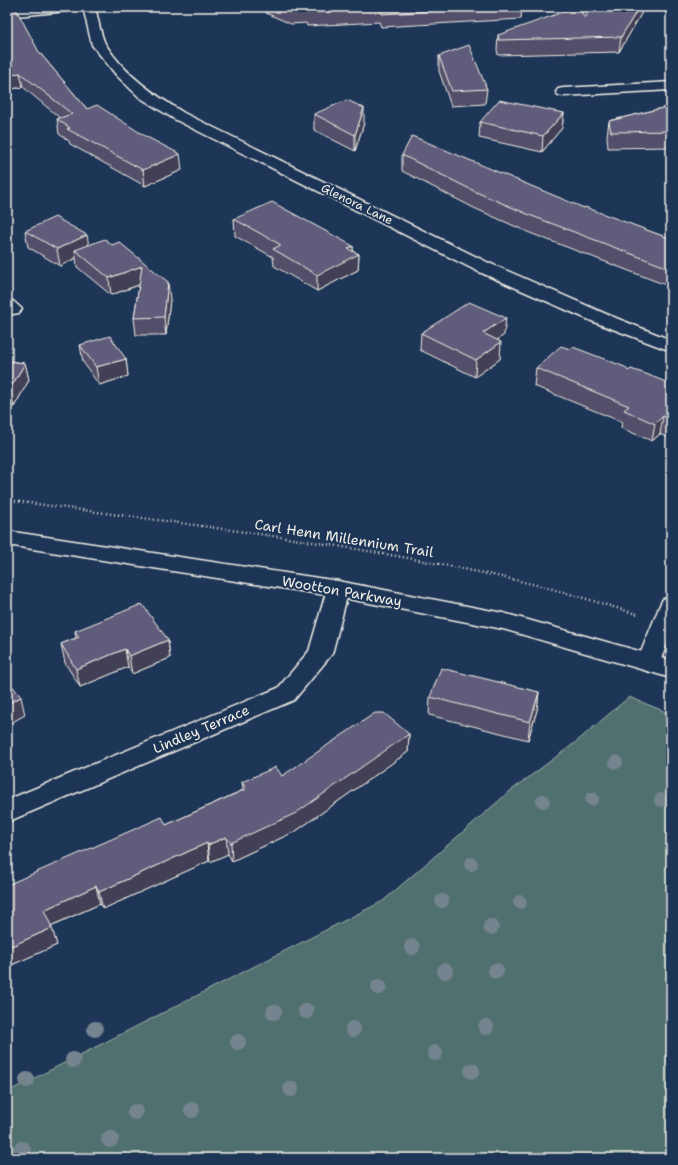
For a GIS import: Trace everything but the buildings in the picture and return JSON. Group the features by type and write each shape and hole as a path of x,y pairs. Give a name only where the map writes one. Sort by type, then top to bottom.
{"street":[{"path":"7,13 67,7"},
{"name":"Glenora Lane","path":"89,7 99,45 122,73 144,94 179,116 483,267 600,318 671,346"},
{"path":"563,92 671,86"},
{"name":"Wootton Parkway","path":"7,538 338,589 503,621 671,669"},
{"name":"Lindley Terrace","path":"7,811 286,694 320,654 338,589"},
{"path":"649,662 668,614"}],"path":[{"name":"Carl Henn Millennium Trail","path":"7,500 253,533 400,556 668,614"}],"green space":[{"path":"629,697 671,714 671,1158 7,1158 7,1092 383,901 509,792 576,742"}]}
